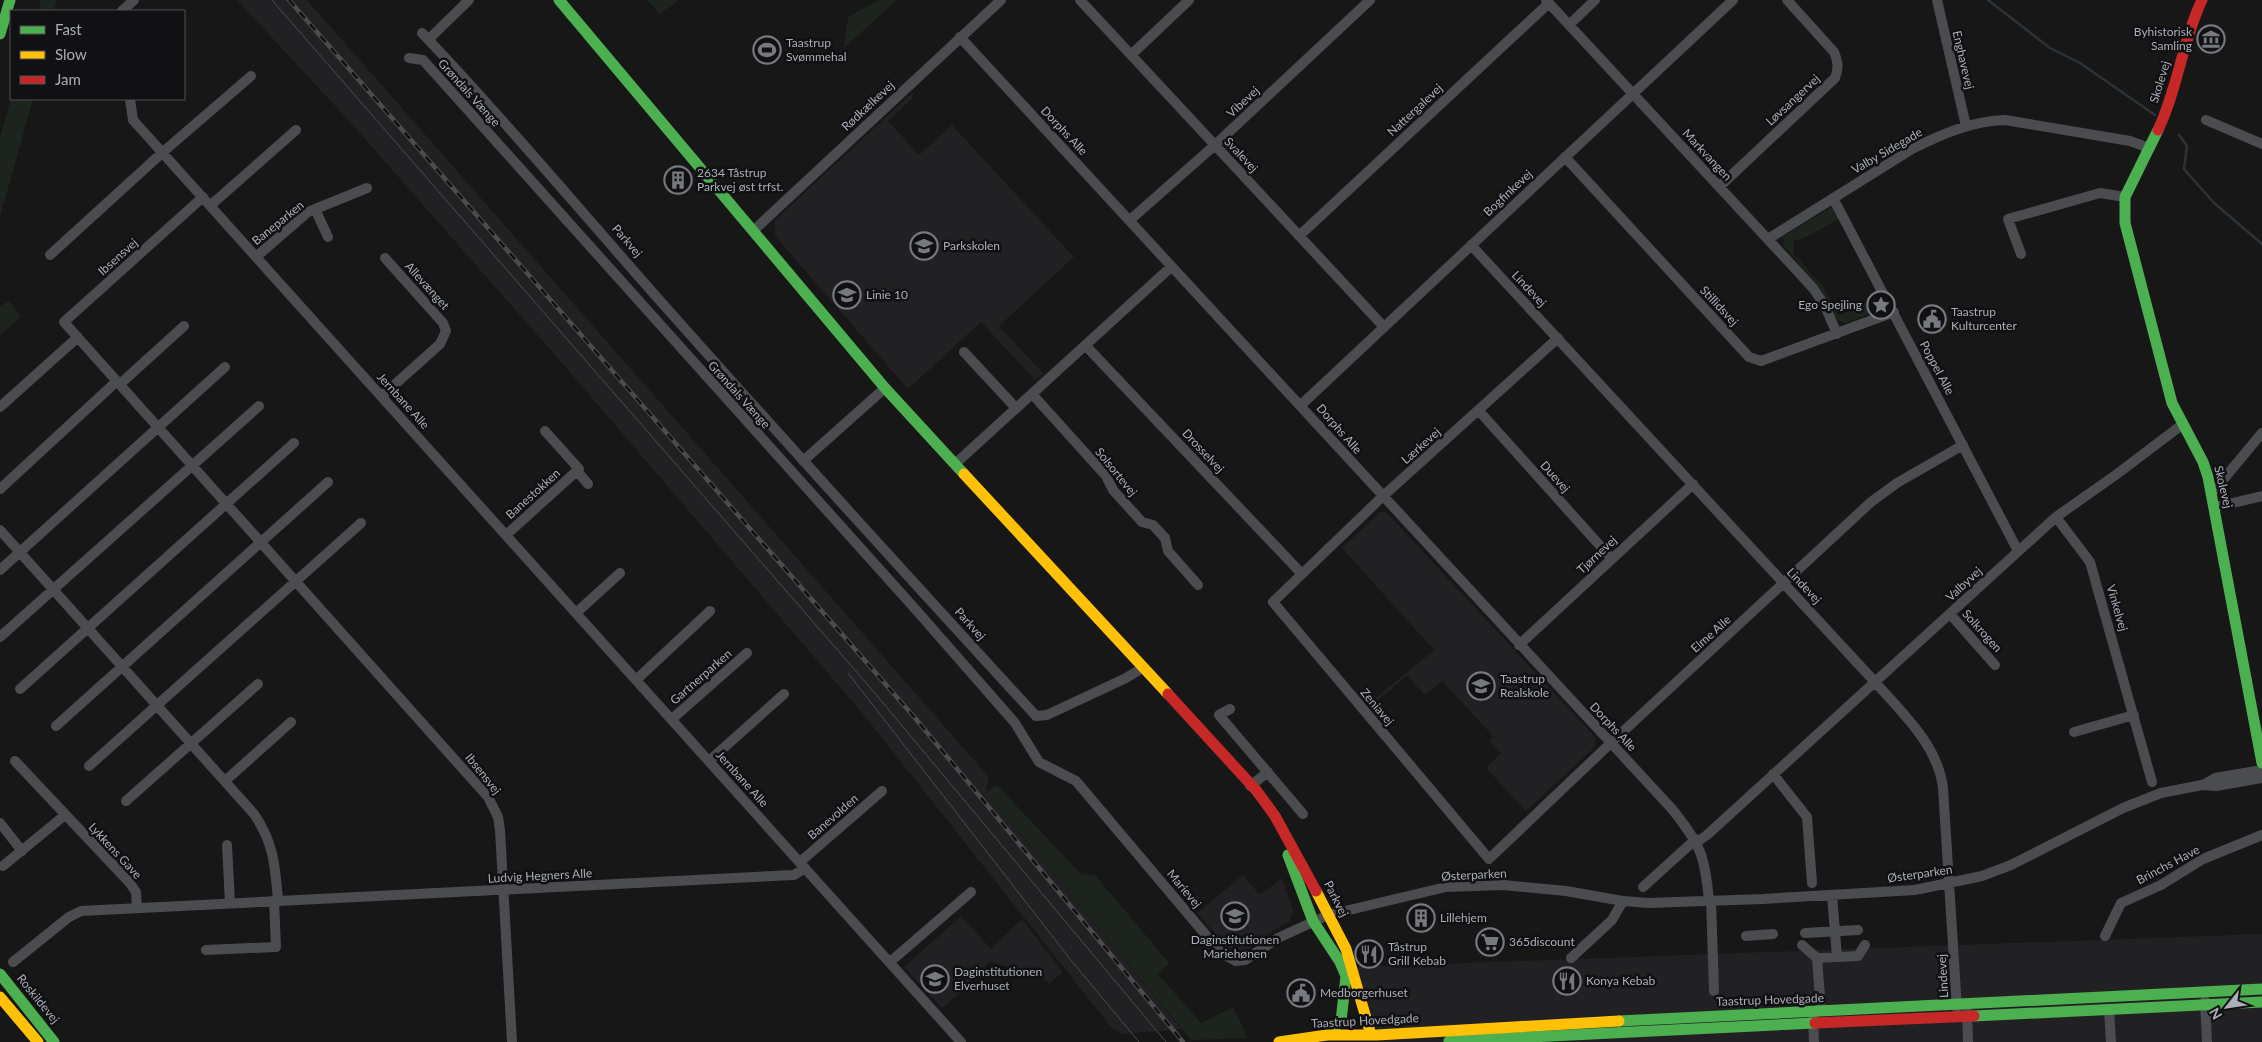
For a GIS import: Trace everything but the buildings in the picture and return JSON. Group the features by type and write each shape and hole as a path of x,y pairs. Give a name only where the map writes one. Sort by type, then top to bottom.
{"main road":[{"path":"0,34 10,0"},
{"name":"Parkvej","path":"559,0 885,388 1144,667 1251,787 1280,837 1313,921 1340,962 1366,1038"},
{"name":"Skolevej","path":"2202,0 2191,23 2172,96 2125,197 2125,223 2172,403 2203,462 2212,493 2262,763"},
{"name":"Parkvej","path":"1251,787 1256,790 1275,816 1298,855 1346,949 1366,1038"},
{"name":"Roskildevej","path":"0,974 54,1042"},
{"path":"1327,1035 1341,1021 1346,976"},
{"name":"Taastrup Hovedgade","path":"1279,1042 1327,1035 1366,1038 1650,1019 2262,989"},
{"path":"0,997 38,1042"},
{"name":"Taastrup Hovedgade","path":"1435,1042 1651,1037 1814,1024 2262,1002"},
{"path":"0,1004 28,1042"}],"street":[{"path":"123,10 134,0"},
{"name":"Parkvej","path":"470,0 426,36 510,126 658,299 803,462 1036,716 1047,715 1126,678 1144,667"},
{"name":"Rødkælkevej","path":"752,231 1001,0"},
{"name":"Svalevej","path":"1080,0 1384,327"},
{"path":"1131,55 1189,0"},
{"name":"Vibevej","path":"1130,220 1215,145 1370,0"},
{"path":"1569,25 1595,0"},
{"name":"Bogfinkevej","path":"1301,405 1733,0"},
{"name":"Løvsangervej","path":"1719,187 1836,78 1838,61 1834,52 1787,0"},
{"name":"Enghavevej","path":"1937,0 1966,126"},
{"name":"Markvangen","path":"1548,2 1813,288 1825,306 1837,334"},
{"name":"Nattergalevej","path":"1299,236 1548,2"},
{"name":"Dorphs Alle","path":"960,37 1130,220 1171,267 1301,405 1382,497 1672,809 1696,841 1706,866 1710,901 1714,991"},
{"name":"Grøndals Vænge","path":"409,58 423,60 917,611 1016,723 1039,762"},
{"path":"50,256 163,152 251,76"},
{"name":"Jernbane Alle","path":"130,100 132,117 961,1042"},
{"name":"Valby Sidegade","path":"1768,239 1912,149 1966,126 1986,121 2005,120 2130,141 2149,148"},
{"path":"2206,120 2262,144"},
{"path":"211,205 296,130"},
{"name":"Stillidsvej","path":"1565,158 1749,357 1761,361 1894,312"},
{"name":"Baneparken","path":"256,257 308,212 367,188"},
{"path":"2022,254 2008,219 2100,193 2125,197"},
{"name":"Ibsensvej","path":"203,197 64,322 488,797 498,817 500,830 512,1042"},
{"name":"Poppel Alle","path":"1833,198 2018,551"},
{"name":"Baneparken","path":"315,209 328,237"},
{"name":"Lindevej","path":"1471,245 1785,584 1922,736 1937,763 1943,788 1962,1017 1968,1042"},
{"name":"Allevænget","path":"382,396 440,344 446,330 443,323 385,258"},
{"path":"955,464 1171,267"},
{"path":"0,489 184,326"},
{"path":"0,407 78,338"},
{"name":"Lærkevej","path":"1301,573 1558,338"},
{"name":"Drosselvej","path":"1086,346 1301,573"},
{"path":"964,352 1016,408"},
{"path":"0,570 225,367"},
{"path":"803,462 885,388"},
{"name":"Solsortevej","path":"1032,395 1106,476 1113,490 1142,522 1153,525 1165,538 1168,551 1198,585"},
{"path":"0,637 259,406"},
{"name":"Duevej","path":"1479,411 1612,559"},
{"name":"Valbyvej","path":"1696,841 1773,774 2056,517 2183,424"},
{"name":"Banestokken","path":"545,431 579,469 577,471 588,484"},
{"path":"2212,493 2262,432"},
{"path":"20,689 294,444"},
{"name":"Elme Alle","path":"1490,859 1611,743 1886,490 1963,445"},
{"name":"Banestokken","path":"506,535 577,471"},
{"path":"56,726 328,482"},
{"name":"Tjørnevej","path":"1519,645 1693,484"},
{"path":"2215,507 2262,496"},
{"name":"Vinkelvej","path":"2056,517 2090,562 2152,782"},
{"path":"89,766 361,523"},
{"path":"0,530 225,781 264,828 274,857 276,947 206,950"},
{"path":"576,613 620,573"},
{"name":"Zeniavej","path":"1301,573 1274,600 1273,604 1490,859"},
{"path":"636,680 710,611"},
{"name":"Solkrogen","path":"1950,614 1995,665"},
{"name":"Gartnerparken","path":"672,719 748,653"},
{"path":"126,801 258,684"},
{"path":"709,762 784,694"},
{"path":"1230,709 1219,715 1303,814"},
{"path":"2074,732 2134,715"},
{"path":"225,781 291,722"},
{"name":"Lykkens Gave","path":"15,761 129,882 136,892 137,908"},
{"name":"Marievej","path":"1039,762 1076,781 1228,958 1236,961 1245,960 1278,938 1328,915"},
{"name":"Østerparken","path":"2202,785 2215,778 2262,770"},
{"path":"1251,787 1268,772"},
{"path":"1773,774 1807,817 1812,883"},
{"name":"Østerparken","path":"1328,915 1446,887 1468,886 1503,885 1566,891 1623,901 1648,903 1915,890 1982,876 2011,865 2144,799 2161,793 2202,785 2216,786 2262,778"},
{"name":"Banevolden","path":"803,865 882,791"},
{"path":"2,866 65,815"},
{"path":"0,823 22,851"},
{"name":"Brinchs Have","path":"2105,936 2121,903 2161,885 2203,859 2262,834"},
{"path":"1643,887 1696,841"},
{"path":"227,846 230,903"},
{"name":"Ludvig Hegners Alle","path":"13,962 74,913 82,911 794,875 803,865"},
{"path":"890,962 971,892"},
{"path":"1832,895 1837,957"},
{"path":"1571,958 1612,920 1623,901"},
{"path":"1805,933 1858,930"},
{"path":"1746,936 1773,934"},
{"path":"1802,945 1818,958 1858,956 1865,945"},
{"path":"1814,1042 1814,1024 1817,1012 1818,958"},
{"path":"2205,991 2207,1042"},
{"path":"2109,1009 2111,1042"},
{"path":"1650,1019 1651,1037"}],"shaded area":[{"path":"41,0 57,0 54,10 38,10"},
{"path":"237,0 307,0 989,777 986,792 1181,1029 1123,1034 1110,1026 863,714 569,371 351,123"},
{"path":"647,0 679,0 660,14"},
{"path":"879,0 897,0 844,48 848,17"},
{"name":"Parkskolen","path":"912,93 913,98 888,121 919,155 952,125 1074,257 999,326 1043,373 1035,380 981,322 908,389 775,236 775,220"},
{"path":"11,100 33,100 0,217 0,137"},
{"path":"1833,206 1842,225 1840,225 1839,220 1836,220 1810,235 1794,241 1793,253 1824,288 1839,315 1871,301 1879,294 1884,308 1846,323 1837,320 1820,287 1784,246 1783,237"},
{"path":"9,301 21,317 0,335 0,306"},
{"path":"1380,512 1386,512 1596,738 1595,747 1526,811 1486,768 1501,753 1489,741 1493,736 1442,681 1425,695 1407,676 1369,707 1367,705 1434,650 1342,548"},
{"path":"997,785 1081,874 1095,875 1169,963 1158,974 1201,1023 1233,1007 1248,1038 1191,1040 986,792"},
{"path":"1243,875 1260,895 1282,878 1293,911 1289,922 1268,934 1249,949 1238,952 1227,947 1197,913"},
{"path":"961,916 991,949 1022,919 1063,972 1049,984 1044,979 992,962 988,963 959,994 942,1008 904,967"},
{"path":"2262,934 2262,1042 1381,1042 1356,967"}],"waterway":[{"path":"1988,0 2050,48 2080,63 2155,115"},
{"path":"2179,135 2187,146 2184,169 2214,203 2262,244"}],"tram line":[{"path":"272,0 868,685 1166,1042"},
{"path":"848,673 1070,959 1139,1042"}],"railway":[{"path":"289,0 915,718 1183,1042"}],"traffic: fast":[{"path":"0,34 10,0"},
{"path":"559,0 885,388 964,474"},
{"path":"2158,130 2125,197 2125,223 2172,403 2203,462 2208,477 2262,763"},
{"path":"1288,855 1313,921 1340,962 1346,976 1341,1021 1327,1035"},
{"path":"0,974 54,1042"},
{"path":"1619,1021 2262,989"},
{"path":"1974,1016 2262,1002"},
{"path":"1449,1041 1815,1023"}],"traffic: slow":[{"path":"964,474 1168,694"},
{"path":"1316,891 1346,949 1371,1035"},
{"path":"0,997 38,1042"},
{"path":"1279,1042 1327,1035 1377,1035 1619,1021"}],"traffic: jam":[{"path":"2158,130 2165,114 2195,16 2202,0"},
{"path":"1168,694 1256,790 1275,816 1316,891"},
{"path":"1815,1023 1974,1016"}],"place":[{"name":"Byhistorisk Samling","path":"2211,39"},
{"name":"Taastrup Svømmehal","path":"767,50"},
{"name":"2634 Tåstrup Parkvej øst trfst.","path":"678,180"},
{"name":"Parkskolen","path":"924,246"},
{"name":"Linie 10","path":"847,295"},
{"name":"Ego Spejling","path":"1881,305"},
{"name":"Taastrup Kulturcenter","path":"1932,319"},
{"name":"Taastrup Realskole","path":"1481,686"},
{"name":"Daginstitutionen Mariehønen","path":"1235,916"},
{"name":"Lillehjem","path":"1421,918"},
{"name":"365discount","path":"1490,942"},
{"name":"Tåstrup Grill Kebab","path":"1369,954"},
{"name":"Daginstitutionen Elverhuset","path":"935,979"},
{"name":"Konya Kebab","path":"1567,981"},
{"name":"Medborgerhuset","path":"1301,993"}]}
